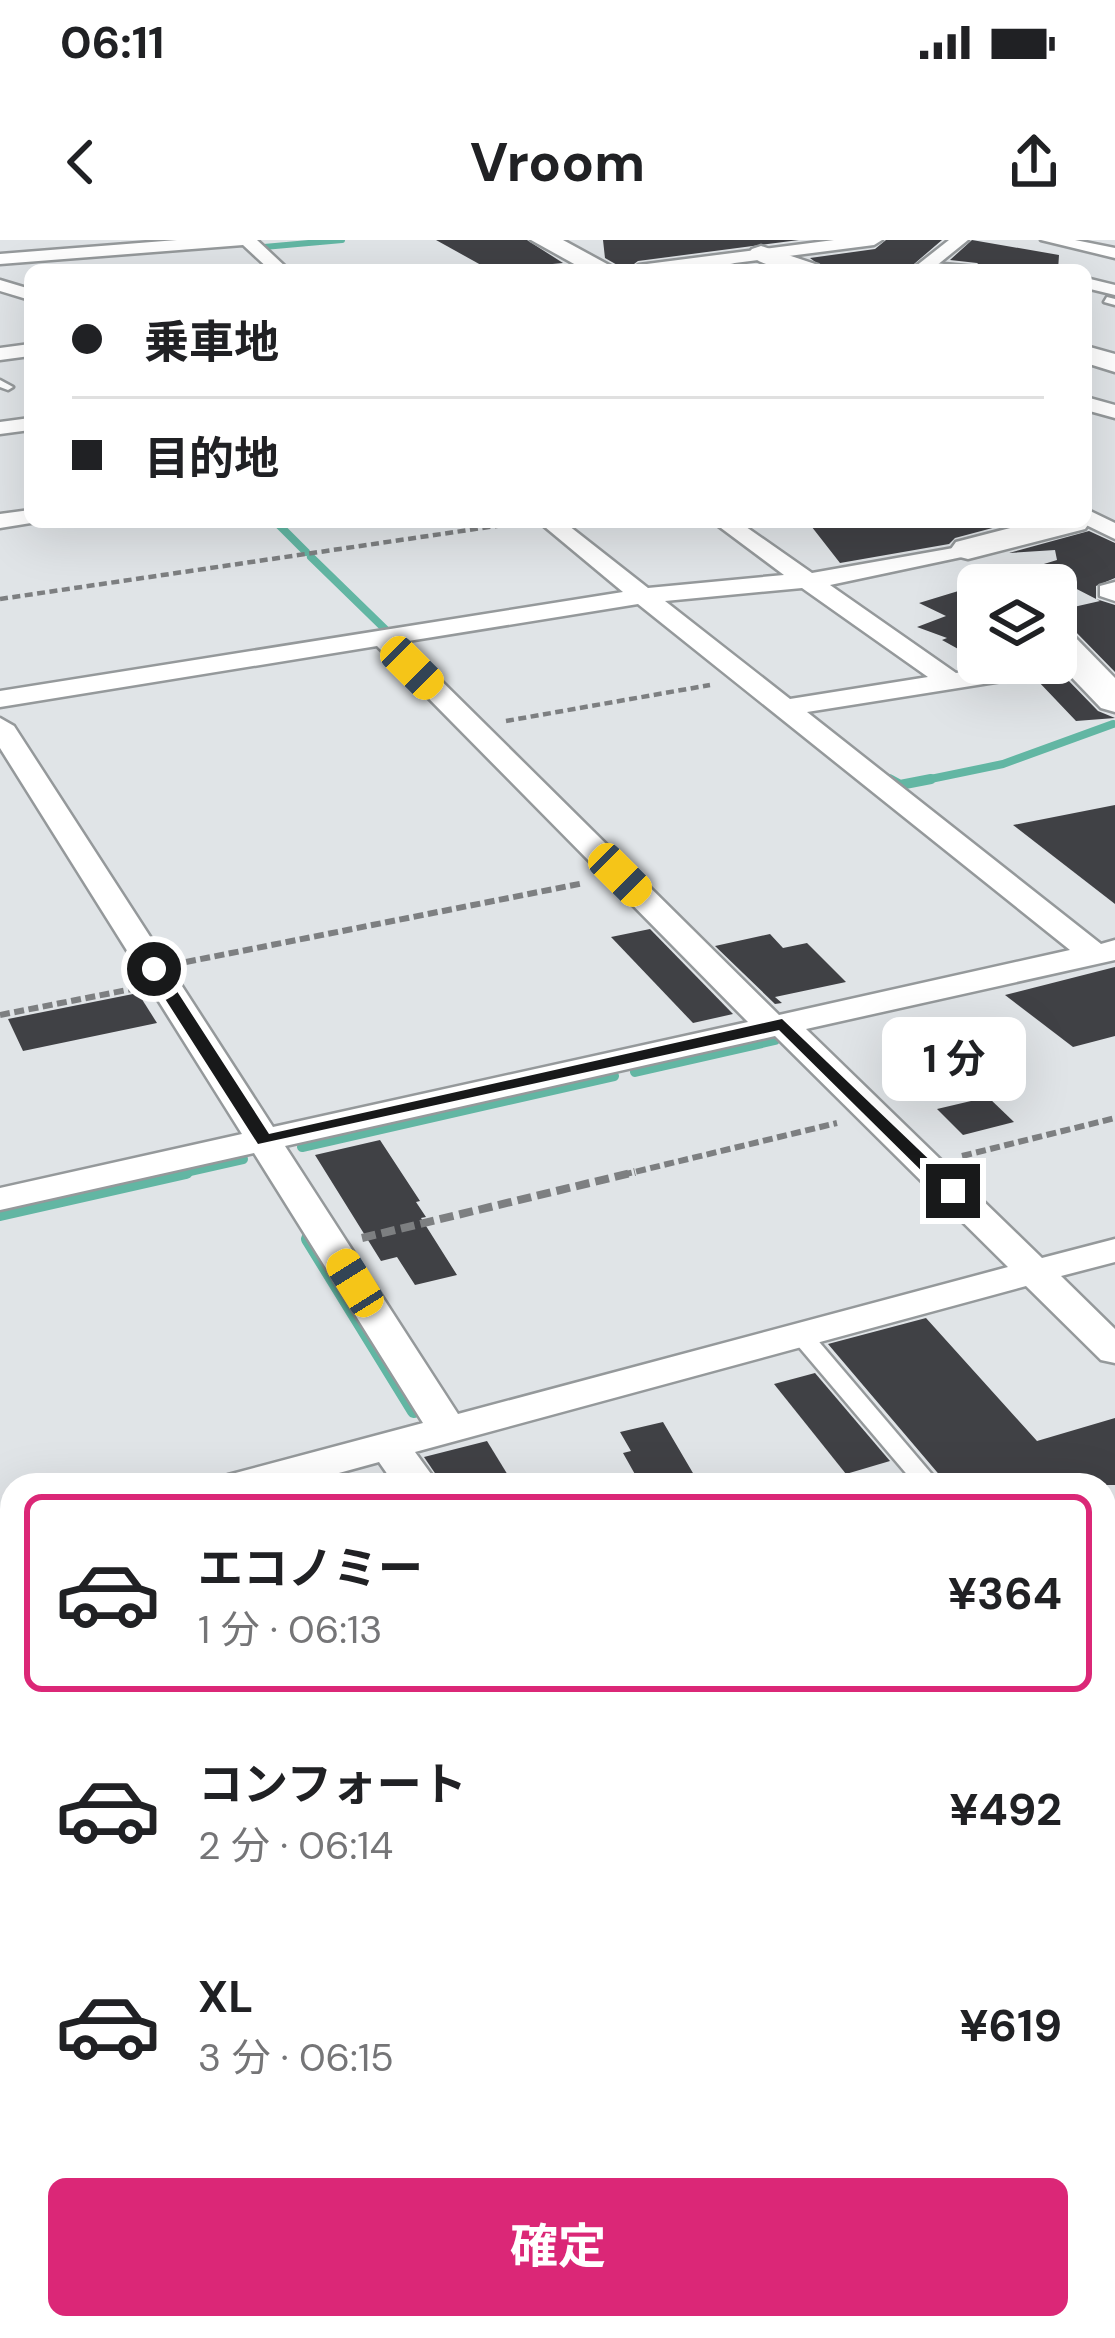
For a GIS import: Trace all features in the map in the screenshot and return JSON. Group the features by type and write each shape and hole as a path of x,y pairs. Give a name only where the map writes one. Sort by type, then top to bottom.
{"main road":[{"path":"548,241 592,264"},
{"path":"946,528 980,561 1072,528"},
{"path":"1077,660 1115,700"}],"street":[{"path":"246,240 273,264"},
{"path":"0,259 90,244 262,240"},
{"path":"710,240 755,262"},
{"path":"927,264 960,240"},
{"path":"1049,240 1115,252"},
{"path":"686,264 755,262 862,241"},
{"path":"90,244 135,264"},
{"path":"558,528 784,708 1105,952"},
{"path":"733,528 951,681"},
{"path":"0,699 643,596 980,561"},
{"path":"383,638 620,875 874,1114 1115,1351"},
{"path":"784,708 957,679"},
{"path":"0,726 448,1430"},
{"path":"0,1199 1105,952"},
{"path":"295,1473 1115,1250"},
{"path":"389,1445 409,1473"}],"lane":[{"path":"801,1335 919,1473"}],"path":[{"path":"0,599 484,528"},
{"path":"472,727 747,679"},
{"path":"0,1015 620,875"},
{"path":"331,1246 874,1114"},
{"path":"926,1165 1115,1118"}],"building":[{"path":"436,240 527,240 563,263 553,264 479,264"},
{"path":"603,240 799,240 634,264 616,264 605,258"},
{"path":"886,240 942,240 914,264 818,264 810,258 875,249"},
{"path":"972,240 1059,255 1058,264 950,260"},
{"path":"813,528 992,528 949,544 840,563"},
{"path":"1089,531 1115,543 1115,578 1096,586 1096,599 1077,589 1077,564 1044,564 1057,560 1055,550 1009,553"},
{"path":"957,591 957,648 942,640 947,638 917,627 946,616 919,603"},
{"path":"1096,599 1115,605 1115,672 1077,633 1077,606 1100,601"},
{"path":"1041,684 1072,684 1098,711 1115,718 1076,721"},
{"path":"1115,805 1115,904 1013,825"},
{"path":"650,929 733,1014 693,1023 611,937"},
{"path":"770,934 783,948 807,943 846,982 775,997 782,1003 775,1004 715,946"},
{"path":"1115,967 1115,1036 1073,1047 1005,995"},
{"path":"138,993 157,1023 23,1051 8,1019"},
{"path":"988,1097 1014,1122 963,1135 937,1109"},
{"path":"380,1140 420,1201 416,1202 426,1217 421,1218 457,1275 415,1285 397,1257 381,1261 315,1155"},
{"path":"926,1318 1037,1441 1115,1418 1115,1473 938,1473 828,1344"},
{"path":"815,1373 890,1461 845,1473 774,1384"},
{"path":"663,1422 693,1473 634,1473 623,1453 631,1451 620,1432"},
{"path":"487,1441 507,1473 435,1473 424,1457"}],"waterway":[{"path":"264,247 342,240"},
{"path":"282,528 306,552"},
{"path":"311,557 387,631"},
{"path":"923,780 1003,764 1113,724"},
{"path":"886,777 891,780"},
{"path":"923,780 931,779"},
{"path":"891,780 900,785 923,780"},
{"path":"891,780 894,782"},
{"path":"916,782 923,780"},
{"path":"635,1072 775,1040"},
{"path":"302,1147 614,1076"},
{"path":"172,1175 243,1159"},
{"path":"0,1214 186,1172"},
{"path":"308,1239 414,1411"}],"route":[{"path":"154,969 264,1140 782,1024 953,1191"}]}
